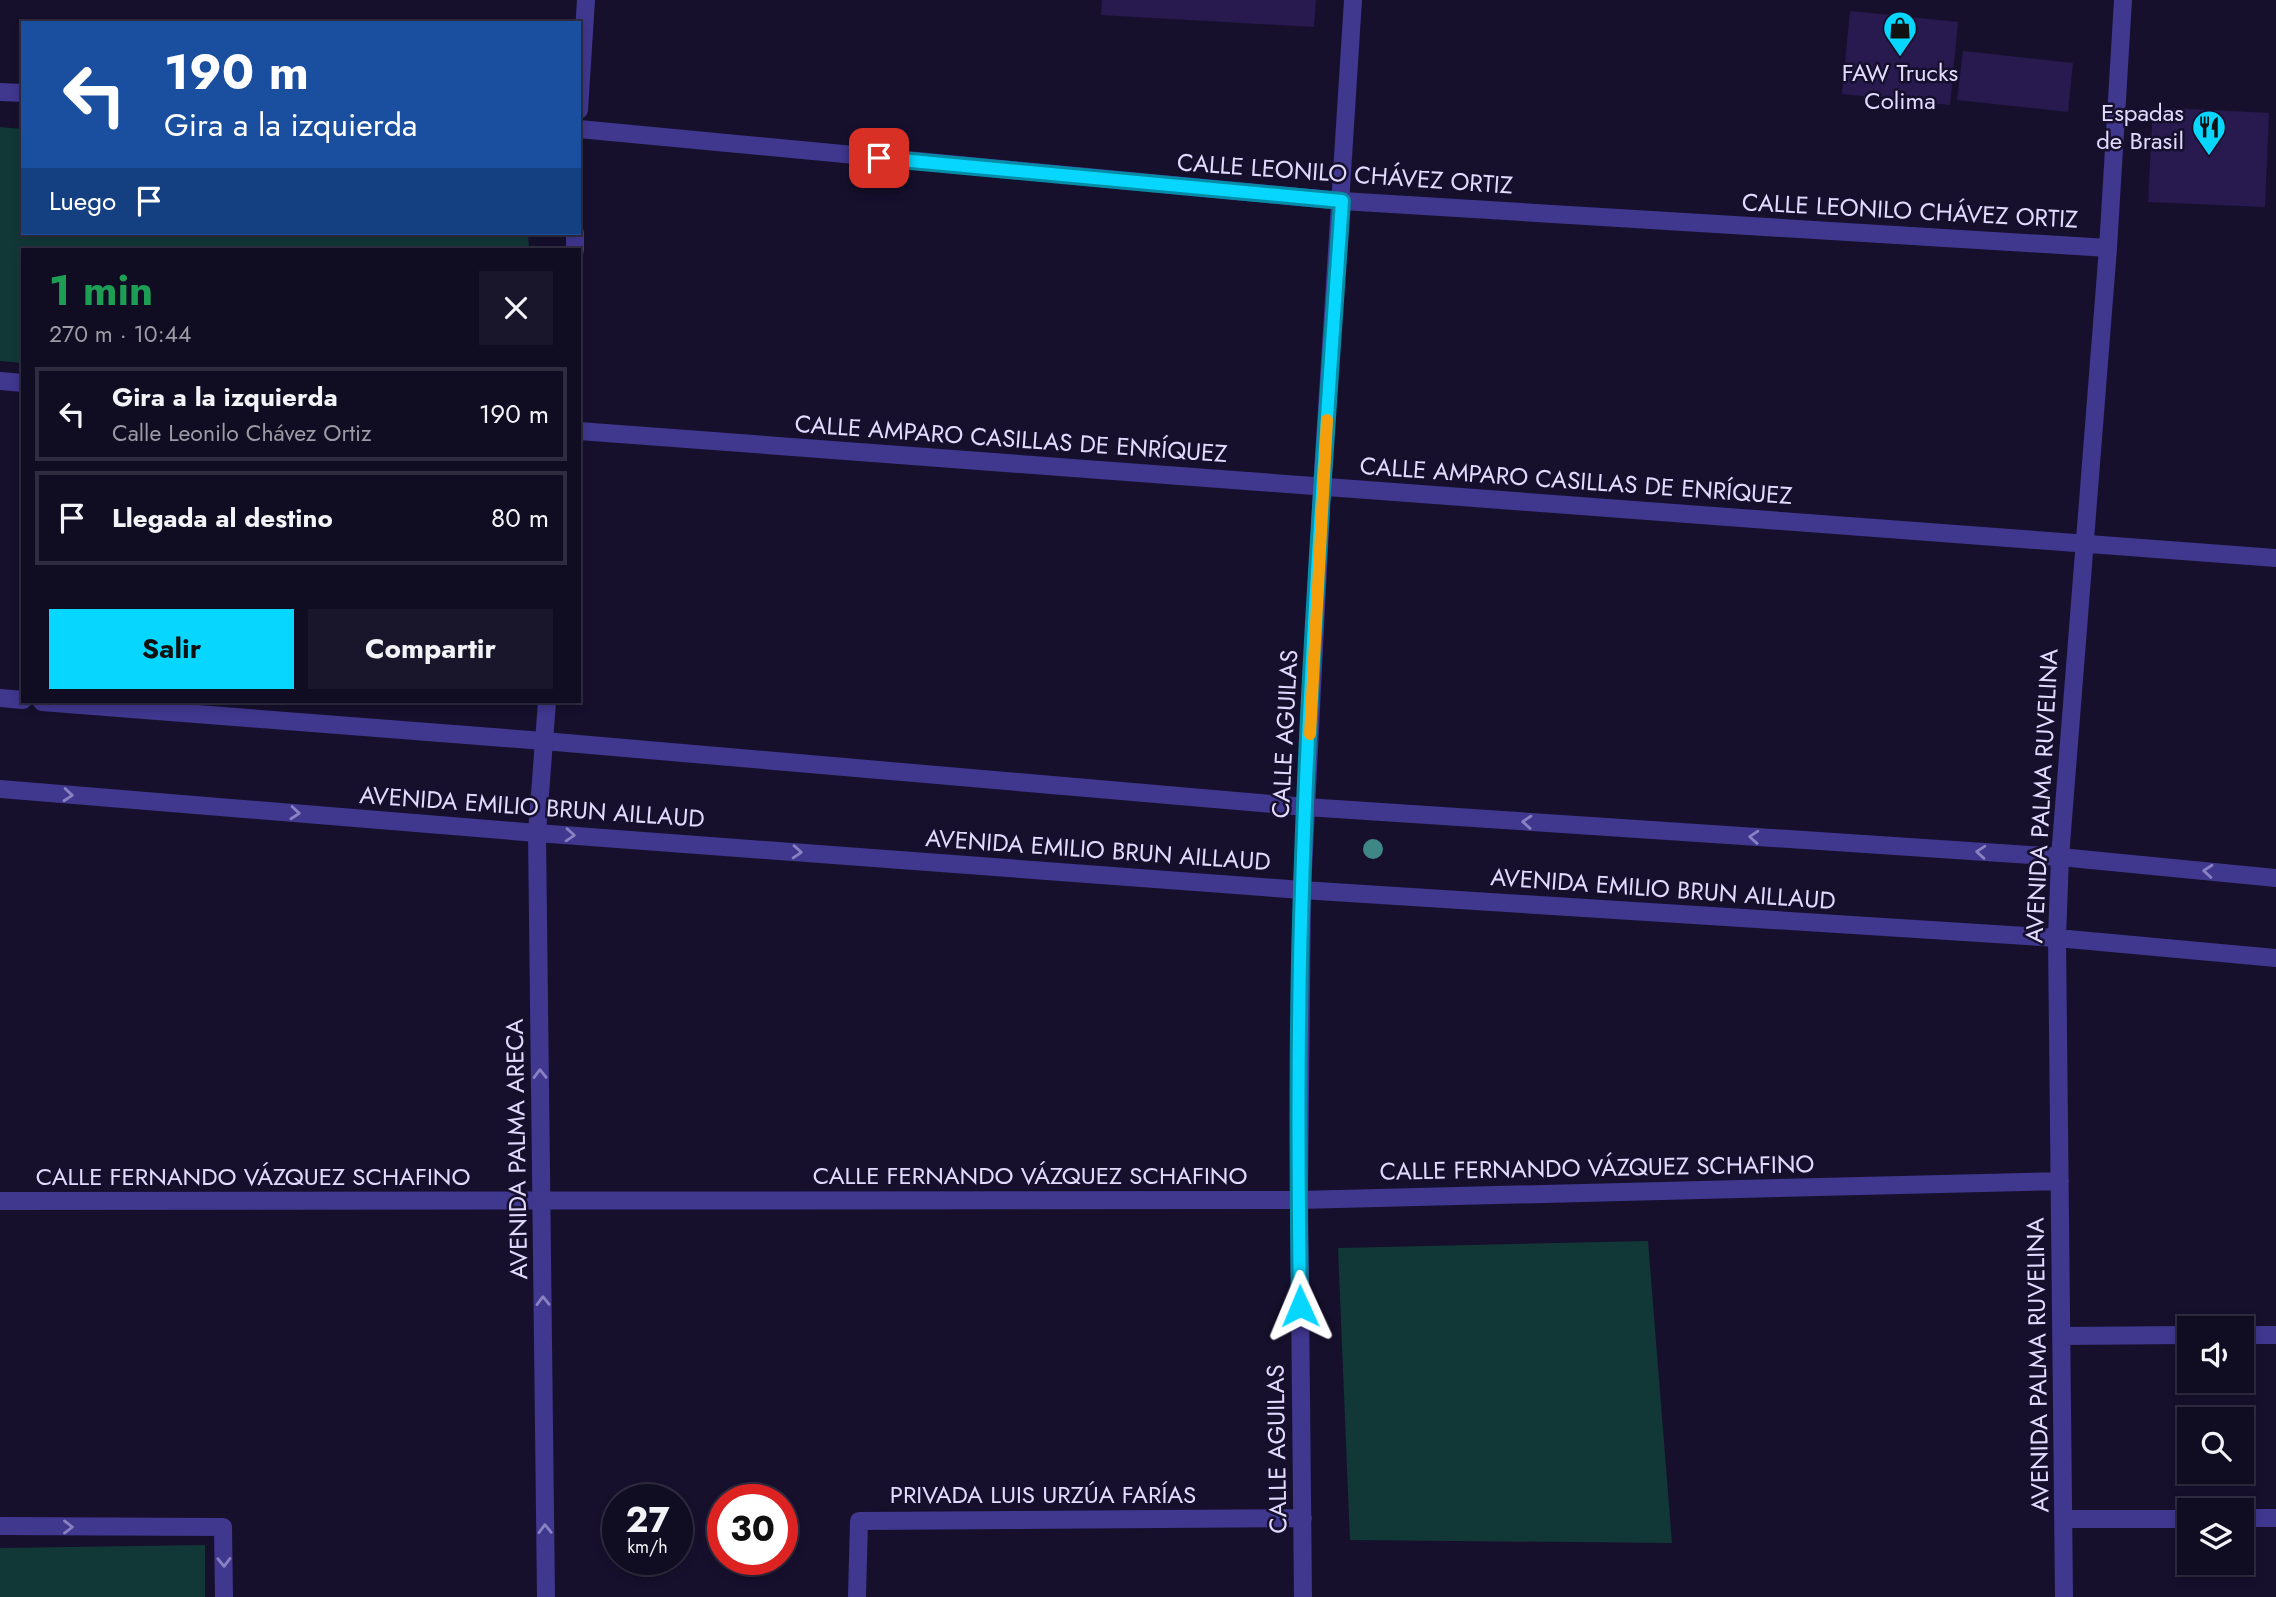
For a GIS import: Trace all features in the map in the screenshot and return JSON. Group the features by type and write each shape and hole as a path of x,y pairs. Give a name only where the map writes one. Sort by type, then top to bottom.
{"street":[{"path":"581,79 586,0"},
{"name":"CALLE AGUILAS","path":"1303,1597 1299,1200 1302,890 1322,487 1353,0"},
{"name":"AVENIDA PALMA RUVELINA","path":"2064,1597 2057,938 2060,857 2108,248 2123,0"},
{"path":"0,92 21,93"},
{"name":"CALLE LEONILO CHÁVEZ ORTIZ","path":"581,129 1342,201 2108,248"},
{"path":"0,381 21,383"},
{"name":"CALLE AMPARO CASILLAS DE ENRÍQUEZ","path":"581,431 2276,558"},
{"path":"0,698 21,700"},
{"path":"55,703 544,741 1306,807 2060,857 2276,878"},
{"name":"AVENIDA PALMA ARECA","path":"546,1597 537,833 547,703"},
{"name":"AVENIDA EMILIO BRUN AILLAUD","path":"0,789 537,833 1302,890 2057,938 2276,958"},
{"name":"CALLE FERNANDO VÁZQUEZ SCHAFINO","path":"0,1201 1299,1200 2060,1181"},
{"path":"2062,1336 2177,1335"},
{"path":"2254,1335 2276,1335"},
{"name":"PRIVADA LUIS URZÚA FARÍAS","path":"857,1597 859,1521 1303,1518"},
{"path":"2064,1519 2177,1518"},
{"path":"2254,1518 2276,1518"},
{"path":"0,1527 223,1527 224,1597"}],"green space":[{"path":"0,127 21,129 21,235 528,235 529,248 21,248 21,363 0,361"},
{"path":"1648,1241 1672,1543 1350,1540 1338,1248"},
{"path":"205,1545 205,1597 0,1597 0,1548"}],"building":[{"path":"1102,0 1316,0 1314,27 1101,15"},
{"name":"FAW Trucks Colima","path":"1850,11 1958,22 1950,105 1842,94"},
{"path":"1963,51 2073,63 2068,112 1957,100"},
{"name":"Espadas de Brasil","path":"2153,107 2269,113 2265,207 2148,202"}],"slow traffic":[{"path":"1310,734 1327,420"}],"place":[{"name":"FAW Trucks Colima","path":"1900,58"},
{"name":"Espadas de Brasil","path":"2209,157"}],"route":[{"path":"879,158 1342,201 1322,487 1302,890 1300,1306"}]}
